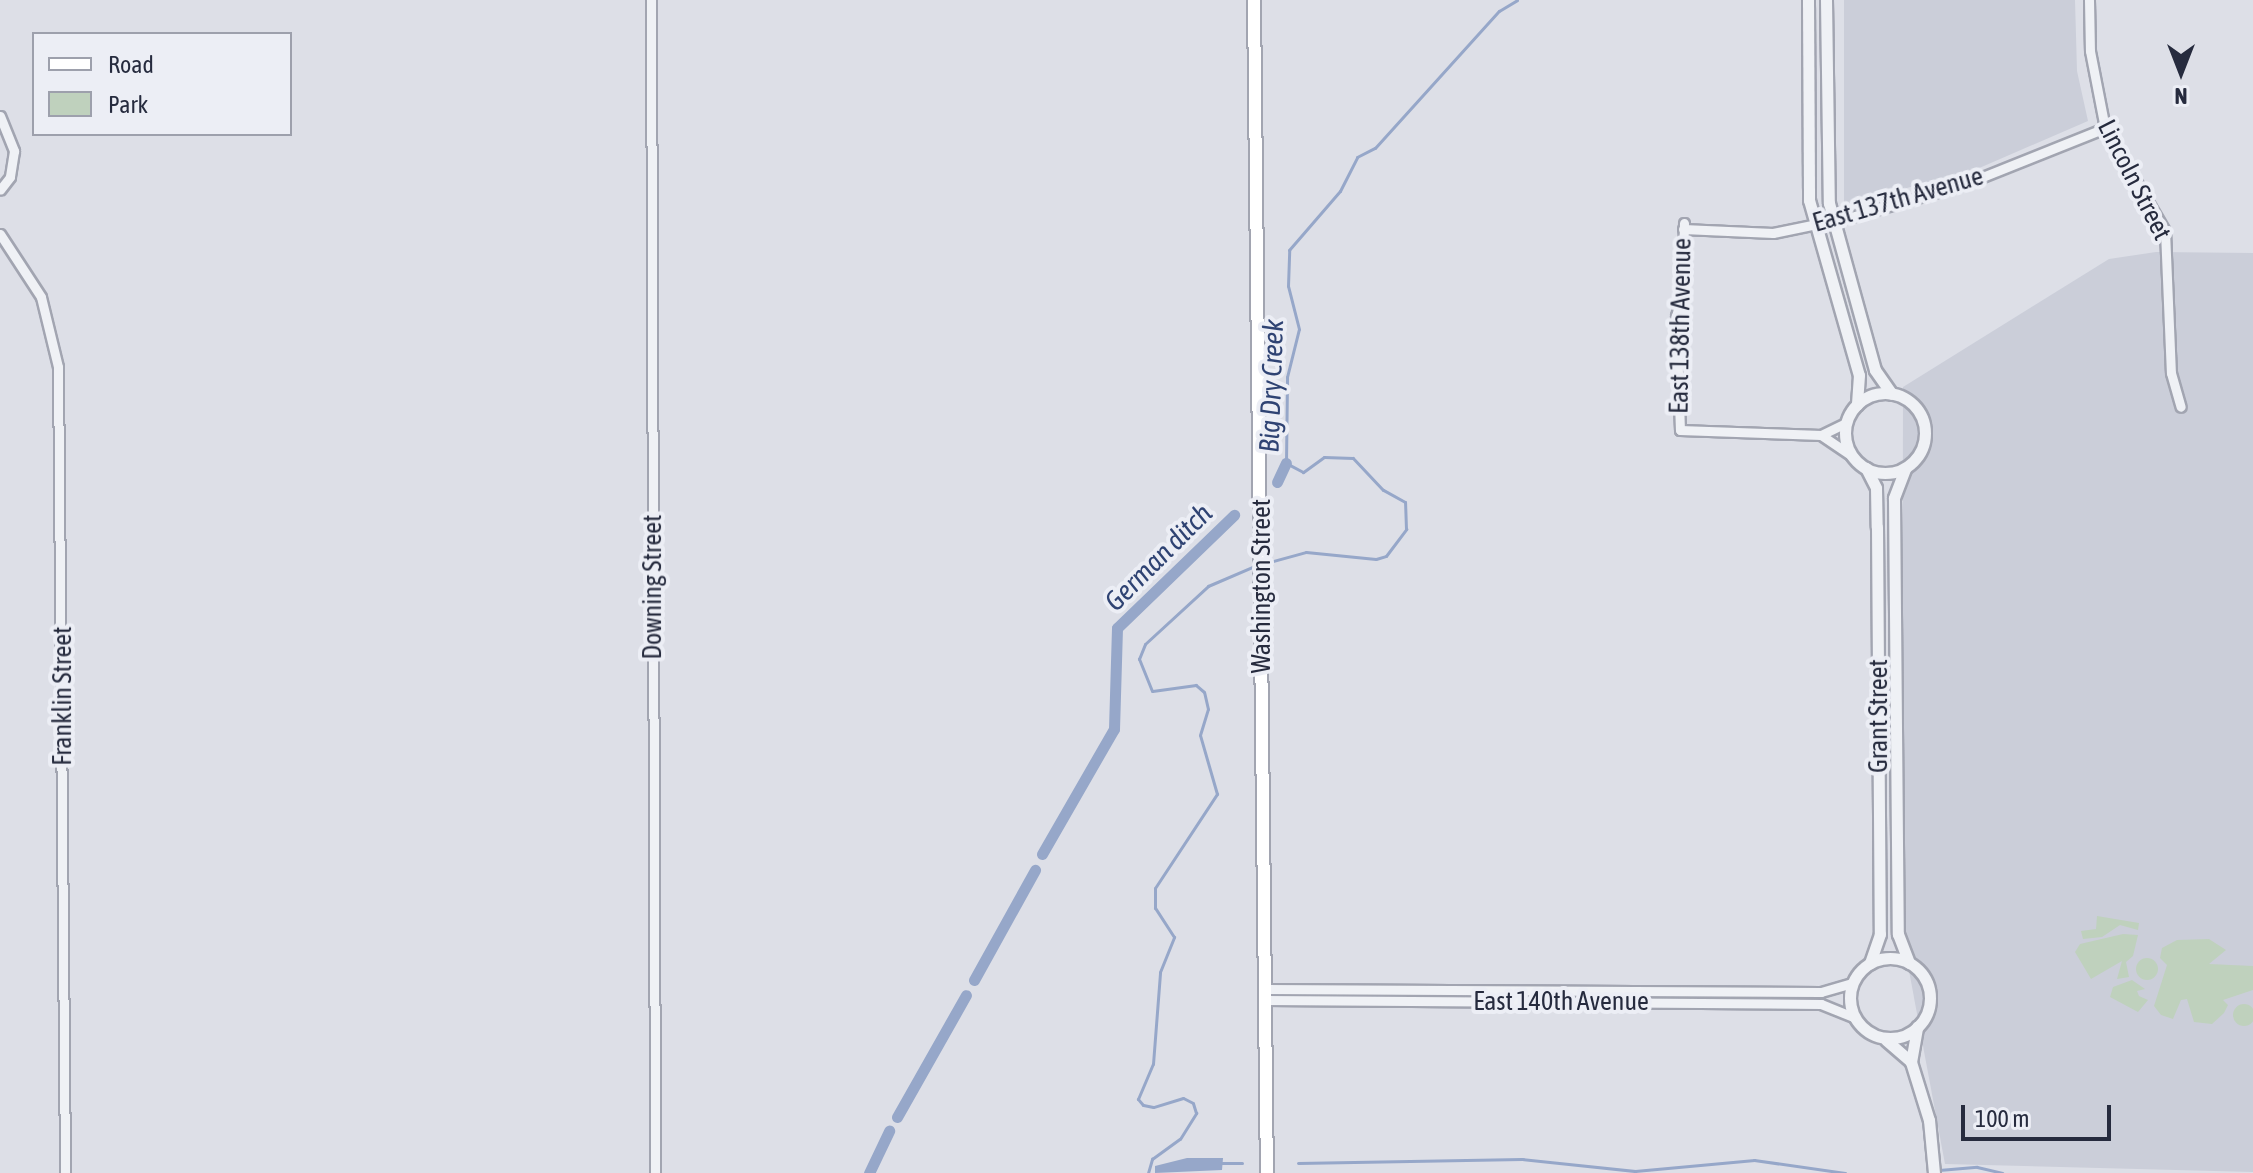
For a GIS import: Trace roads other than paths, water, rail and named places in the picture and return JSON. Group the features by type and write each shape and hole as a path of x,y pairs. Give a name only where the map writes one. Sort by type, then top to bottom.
{"main road":[{"name":"Washington Street","path":"1254,0 1267,1173"}],"street":[{"name":"Downing Street","path":"651,0 655,1173"},
{"path":"1808,0 1807,171 1814,225 1859,375 1857,405 1846,423 1852,456"},
{"path":"1826,0 1825,169 1833,220 1875,370 1892,394"},
{"name":"Lincoln Street","path":"2089,0 2091,63 2105,128 2165,231 2171,373 2181,407"},
{"path":"0,116 14,151 10,177 0,190"},
{"name":"East 137th Avenue","path":"1683,226 1762,234 1814,225 1965,184 2105,128"},
{"name":"East 138th Avenue","path":"1683,226 1682,297 1676,316 1680,430 1821,435 1846,423"},
{"name":"Franklin Street","path":"0,234 41,297 58,367 65,1173"},
{"path":"1821,435 1866,468 1880,473 1905,469 1922,450 1925,427 1914,405 1892,394 1879,394 1857,405"},
{"name":"Grant Street","path":"1866,468 1876,488 1877,513 1880,934 1870,963"},
{"name":"Grant Street","path":"1905,469 1894,498 1898,934 1909,963"},
{"path":"1882,1037 1895,1038 1917,1027 1926,1015 1930,991 1909,963 1891,958 1870,963 1852,983 1854,1017 1911,1062"},
{"name":"East 140th Avenue","path":"1266,995 1821,992 1852,983"},
{"name":"East 140th Avenue","path":"1266,995 1810,1004 1831,1006 1854,1017"},
{"path":"1917,1027 1911,1062 1925,1101 1934,1173"}],"water":[{"path":"1187,1158 1223,1158 1222,1170 1155,1173 1155,1166"}],"waterway":[{"name":"Big Dry Creek","path":"1266,563 1306,552 1376,559 1386,556 1406,529 1405,502 1383,490 1353,458 1324,457 1303,472 1286,463 1287,377 1299,329 1288,286 1289,250 1340,191 1357,157 1375,148 1499,11 1517,0"},
{"name":"German ditch","path":"1277,482 1286,463"},
{"name":"German ditch","path":"1042,854 1114,729 1117,628 1234,515"},
{"name":"Big Dry Creek","path":"1148,1173 1152,1159 1180,1139 1196,1113 1193,1103 1183,1098 1153,1107 1143,1105 1138,1099 1153,1064 1160,972 1174,937 1155,908 1155,888 1217,794 1200,735 1208,709 1204,692 1196,685 1152,691 1139,659 1145,644 1208,586 1255,566"},
{"name":"German ditch","path":"974,980 1035,870"},
{"name":"German ditch","path":"897,1117 966,995"},
{"name":"German ditch","path":"869,1173 889,1131"},
{"path":"1298,1163 1522,1159 1635,1171 1754,1160 1845,1173"},
{"path":"1222,1163 1242,1163"},
{"path":"1939,1170 1977,1167 2002,1173"}]}
